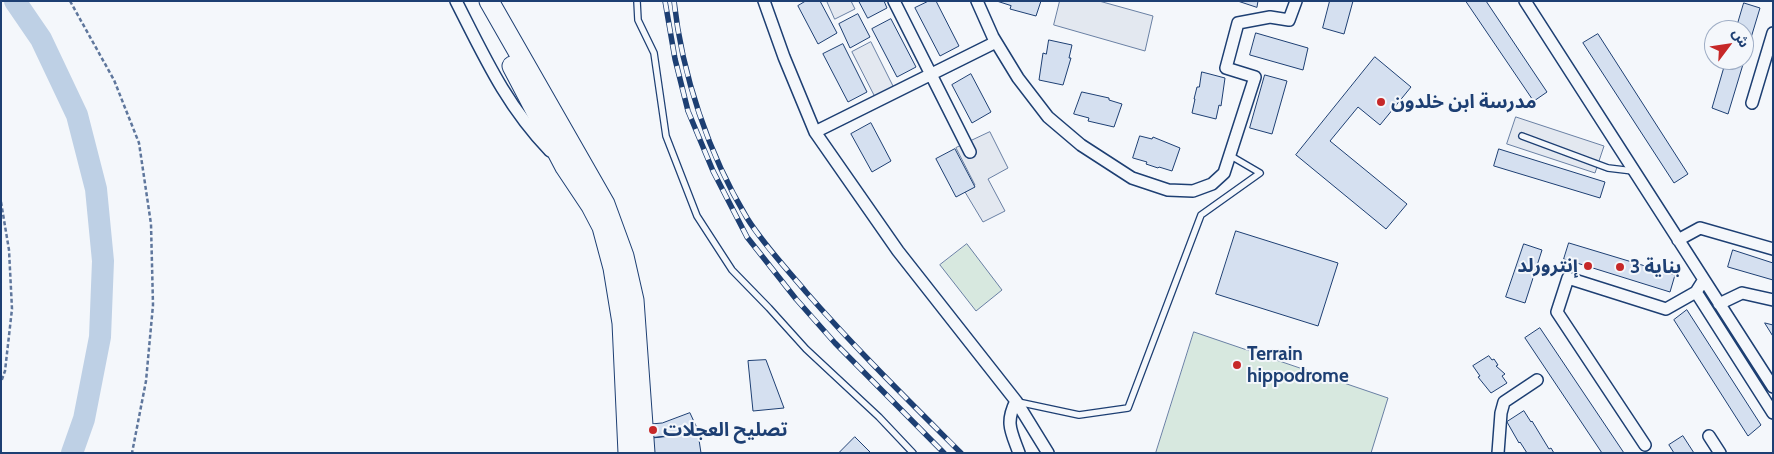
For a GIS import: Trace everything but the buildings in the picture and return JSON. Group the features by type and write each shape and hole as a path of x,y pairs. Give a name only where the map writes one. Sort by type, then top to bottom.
{"highway":[{"path":"477,1 565,167 591,206 602,227 613,268 622,323 628,453"},
{"path":"489,1 606,204 615,227 634,300 645,453"}],"street":[{"path":"456,1 510,103 532,132 565,167"},
{"path":"764,1 784,57 815,132 898,251 1016,401 1048,453"},
{"path":"894,1 970,152"},
{"path":"977,1 996,42 1018,78 1048,117 1081,145 1132,178 1168,190 1193,191 1212,184 1224,173 1255,77 1226,68 1238,23 1270,17 1289,20 1296,1"},
{"path":"1525,1 1703,281 1773,387"},
{"path":"1752,103 1773,33"},
{"path":"815,132 996,42"},
{"path":"1678,240 1700,228 1773,249"},
{"path":"1644,445 1557,312 1568,278 1666,309 1696,292 1703,281"},
{"path":"1696,292 1773,414"},
{"path":"1719,304 1742,293 1773,300"},
{"path":"1498,453 1501,414 1504,402 1536,380"},
{"path":"1016,401 1009,414 1010,427 1018,453"},
{"path":"1708,436 1720,453"}],"lane":[{"path":"636,1 638,20 654,53 666,136 697,216 732,270 806,349 880,417 913,453"},
{"path":"1522,136 1608,168 1633,171"},
{"path":"1016,401 1079,415 1128,408 1201,215 1260,173 1231,156"}],"path":[{"path":"70,1 114,80 139,143 151,224 154,305 146,381 132,453"},
{"path":"1,202 9,250 12,309 5,371 1,382"}],"shaded area":[{"path":"827,1 851,1 855,9 835,19"},
{"path":"1060,1 1099,1 1153,16 1145,51 1054,25"},
{"path":"871,42 896,92 877,101 852,52"},
{"path":"1516,117 1604,146 1595,173 1507,144"},
{"path":"990,132 1008,168 988,179 1005,211 983,222 965,192 975,185 956,148"},
{"path":"967,244 1002,290 976,311 940,265"},
{"name":"Terrain hippodrome","path":"1194,332 1388,398 1371,453 1156,453"}],"waterway":[{"path":"15,1 41,39 77,115 96,189 103,261 100,337 84,419 72,453"}],"railway":[{"path":"665,1 675,59 688,111 713,171 747,237 796,299 835,343 944,453"},
{"path":"674,1 683,57 699,114 721,168 747,218 768,247 825,313 882,374 961,453"}],"place":[{"name":"مدرسة ابن خلدون","path":"1381,102"},
{"name":"إنترورلد","path":"1588,266"},
{"name":"بناية 3","path":"1620,267"},
{"name":"Terrain hippodrome","path":"1237,365"},
{"name":"تصليح العجلات","path":"653,430"}]}
